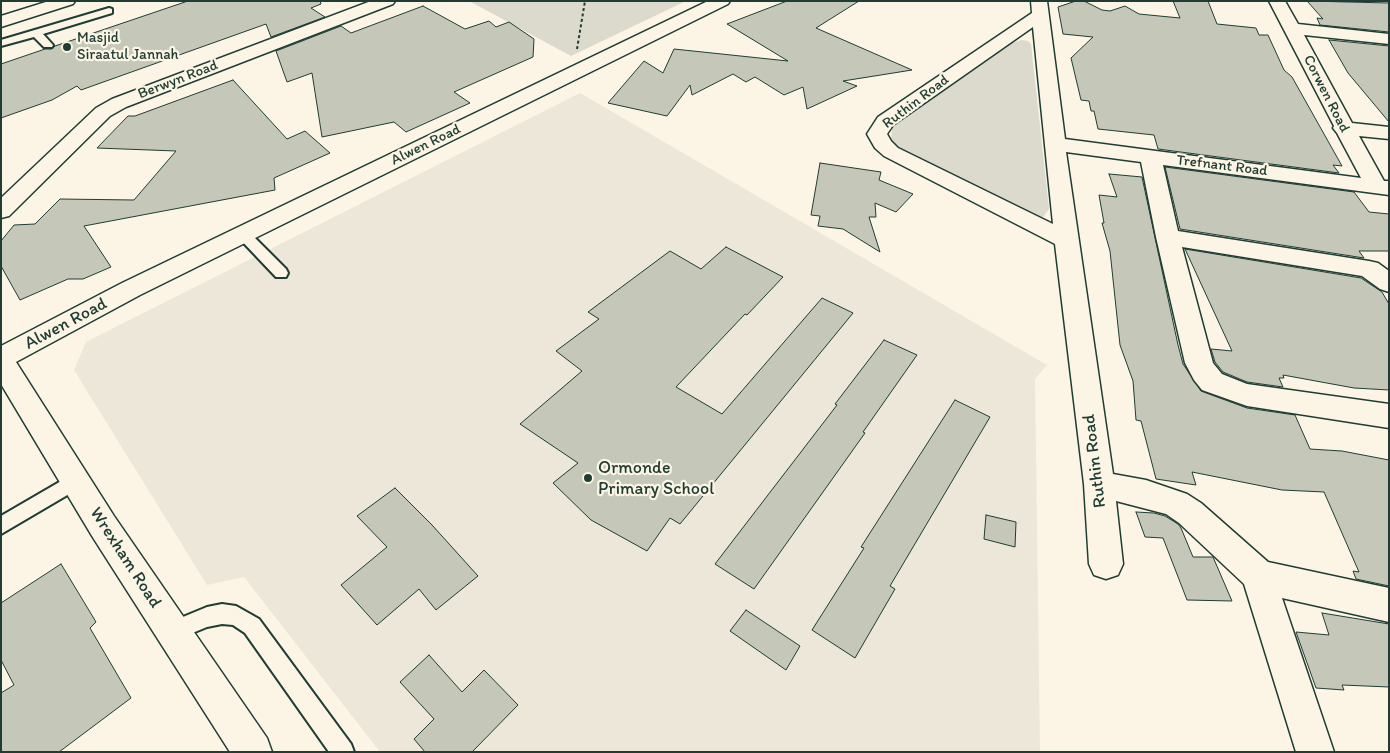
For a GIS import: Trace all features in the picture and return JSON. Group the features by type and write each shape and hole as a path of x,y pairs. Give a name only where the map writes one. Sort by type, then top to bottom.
{"street":[{"name":"Berwyn Road","path":"1,211 86,127 103,112 119,103 387,1"},
{"name":"Alwen Road","path":"1,359 131,290 243,234 722,1"},
{"name":"Corwen Road","path":"1277,1 1321,82 1343,128 1382,187"},
{"path":"1,22 64,2"},
{"name":"Ruthin Road","path":"1066,240 891,152 882,144 878,134 885,121 1039,8 1066,240 1098,484 1106,564"},
{"path":"1292,29 1389,39"},
{"path":"1343,128 1389,133"},
{"name":"Trefnant Road","path":"1056,144 1382,187"},
{"path":"1150,157 1168,238 1200,363 1204,373 1212,382 1248,394 1389,416"},
{"path":"1168,238 1369,269 1389,283"},
{"name":"Alwen Road","path":"1,346 131,290"},
{"name":"Wrexham Road","path":"1,359 103,526 253,752"},
{"path":"1098,484 1146,494 1176,504 1190,513 1258,575 1286,583 1389,604"},
{"path":"1258,575 1315,752"}],"lane":[{"path":"64,2 73,21"},
{"path":"1,43 109,11"},
{"path":"89,16 98,28"},
{"path":"35,32 48,45"},
{"path":"243,234 281,273"},
{"path":"1,526 75,481"},
{"path":"173,631 207,617 222,614 236,616 252,626 342,752"}],"path":[{"path":"574,74 585,1"}],"shaded area":[{"path":"469,1 686,1 571,56"},
{"path":"1022,40 1028,41 1031,44 1049,209 1043,217 1034,218 906,156 891,144 892,127 1012,43"},
{"name":"Ormonde Primary School","path":"580,93 1047,365 1035,379 1040,752 380,752 244,577 207,585 74,370 86,342"}],"building":[{"path":"188,1 320,1 321,4 311,8 325,17 271,37 266,24 81,90 77,86 52,100 1,118 1,64 45,49 52,49 55,46"},
{"path":"787,1 859,1 816,28 912,70 843,81 857,86 807,109 803,87 784,95 755,77 746,82 733,74 692,95 690,85 667,116 608,103 644,61 663,73 674,49 788,61 727,24"},
{"path":"1076,1 1084,1 1102,10 1110,11 1125,6 1139,14 1180,18 1173,1 1208,1 1217,24 1256,28 1259,35 1268,35 1284,70 1292,77 1342,166 1333,165 1339,173 1158,149 1154,135 1098,129 1094,111 1091,111 1089,101 1081,100 1071,58 1093,37 1063,34 1058,7"},
{"path":"1307,1 1389,3 1389,32 1320,25 1317,18 1323,19"},
{"path":"423,6 465,29 489,21 496,27 509,22 534,39 533,57 454,92 470,103 406,132 394,122 322,137 312,73 287,82 276,51 341,26 351,33"},
{"path":"1329,40 1389,46 1389,122 1348,73"},
{"path":"233,80 287,139 305,131 330,153 274,178 275,190 84,226 111,267 83,279 68,279 20,300 1,266 1,241 14,225 35,224 60,199 134,200 176,151 97,148 128,116 135,116"},
{"path":"820,163 881,172 879,180 913,194 896,212 875,203 876,217 869,217 880,252 843,229 818,226 820,216 811,215"},
{"path":"1165,167 1354,192 1369,212 1389,214 1389,251 1359,251 1364,258 1180,229"},
{"path":"1109,174 1142,177 1183,364 1201,391 1247,408 1295,415 1310,449 1342,451 1389,460 1389,586 1356,579 1353,571 1359,572 1324,492 1282,490 1192,472 1196,485 1156,479 1141,421 1136,420 1133,381 1120,345 1110,251 1102,223 1104,223 1099,195 1117,197"},
{"path":"726,247 783,277 676,387 722,414 822,298 853,313 680,524 670,518 647,551 591,520 553,483 578,463 520,424 582,371 556,351 599,319 588,312 670,251 701,269"},
{"path":"1185,249 1361,278 1382,292 1389,304 1389,390 1354,388 1283,375 1284,378 1279,378 1283,387 1247,382 1223,372 1215,362 1211,349 1232,351"},
{"path":"884,340 917,355 863,432 865,433 754,589 715,564 837,405 835,404"},
{"path":"955,400 990,417 890,586 895,589 855,658 812,630 864,548 861,547"},
{"path":"395,488 432,525 478,576 436,610 419,589 377,625 341,585 387,547 357,516"},
{"path":"1136,512 1165,516 1178,524 1193,557 1213,557 1232,601 1187,600 1163,538 1145,537"},
{"path":"986,515 1016,522 1015,547 984,539"},
{"path":"61,564 96,622 90,628 131,698 59,752 1,752 1,693 14,685 1,660 1,603"},
{"path":"746,610 800,646 786,670 730,631"},
{"path":"1322,613 1389,624 1389,687 1342,685 1344,690 1316,688 1296,632 1329,635"},
{"path":"429,655 462,692 484,670 518,705 472,752 425,752 414,739 434,719 400,682"}],"place":[{"name":"Masjid Siraatul Jannah","path":"67,47"},
{"name":"Ormonde Primary School","path":"588,478"}]}
